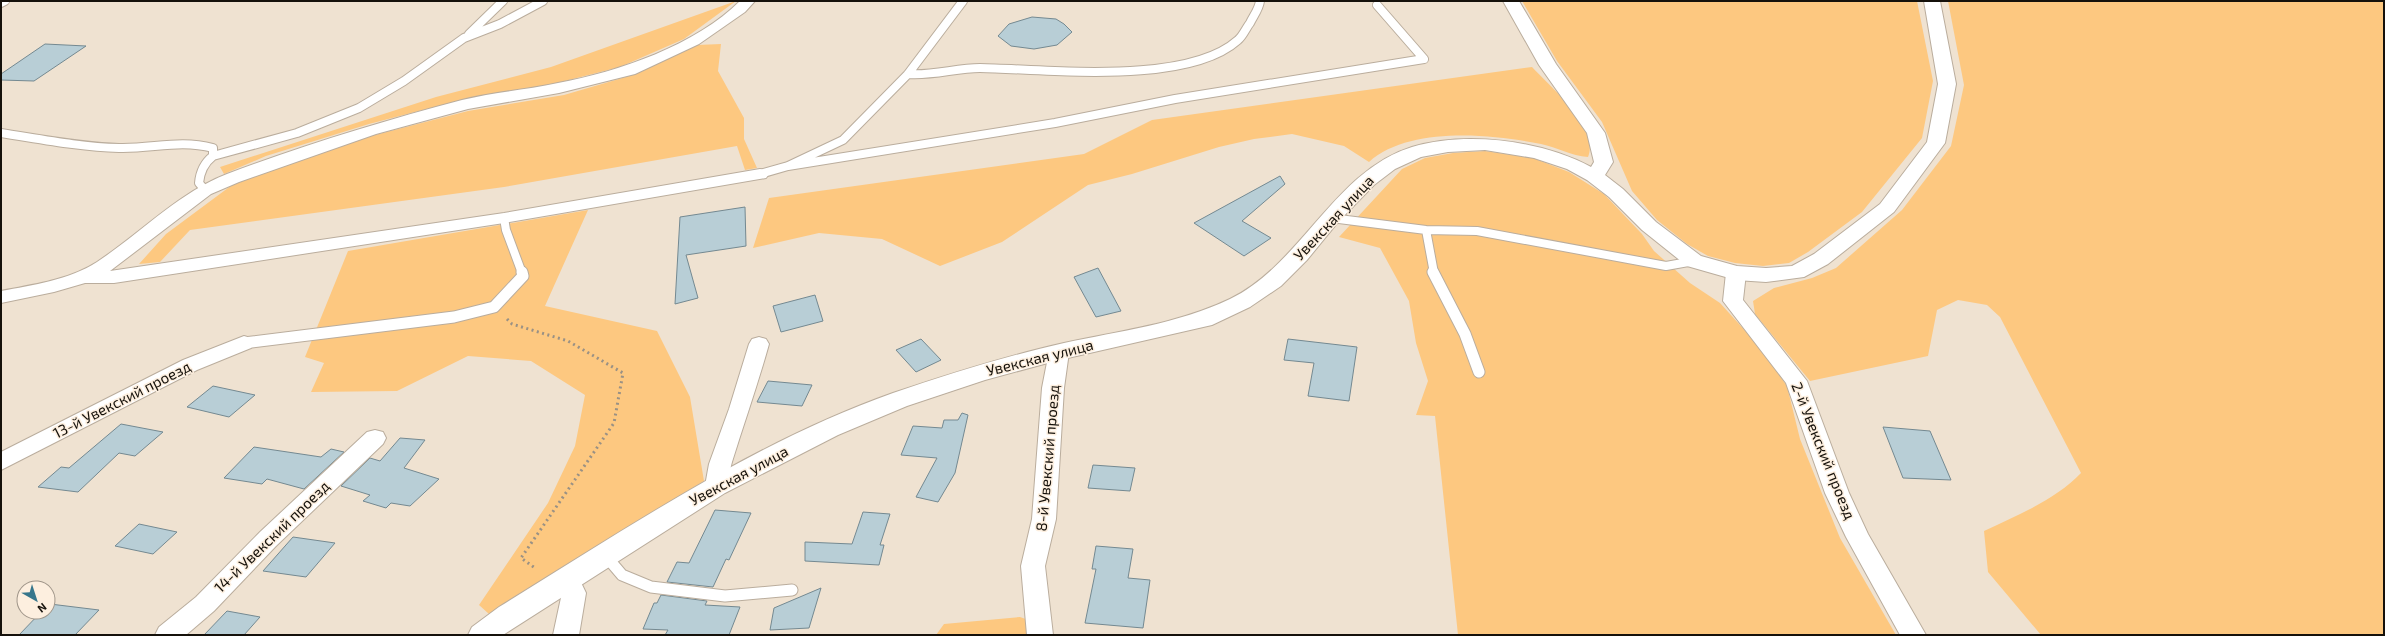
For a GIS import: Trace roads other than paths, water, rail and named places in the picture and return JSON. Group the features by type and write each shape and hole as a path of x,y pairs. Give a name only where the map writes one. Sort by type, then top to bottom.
{"street":[{"path":"1,297 67,284 86,276 103,267 205,190 272,162 370,130 467,104 559,88 629,71 694,41 740,9 748,1"},
{"path":"1511,1 1548,65 1596,133 1604,162 1594,176"},
{"path":"1694,261 1736,273 1766,275 1797,272 1821,259 1888,208 1936,143 1947,84 1932,1"},
{"name":"Увекская улица","path":"482,635 509,615 716,486 829,429 899,400 978,374 1059,352 1204,320 1242,302 1273,281 1300,256 1331,218 1367,181 1388,165 1416,152 1448,146 1485,144 1537,153 1574,166 1594,176 1616,193 1649,226 1694,261"},
{"path":"86,276 114,277 504,218 760,174"},
{"name":"2-й Увекский проезд","path":"1736,273 1733,301 1796,381 1837,493 1858,537 1913,635"},
{"name":"13-й Увекский проезд","path":"1,462 190,365 244,343"},
{"path":"716,486 720,464 740,409 759,344"},
{"name":"8-й Увекский проезд","path":"1040,635 1034,566 1044,520 1053,388 1059,352"},
{"name":"14-й Увекский проезд","path":"168,635 205,604 268,539 376,438"},
{"path":"566,635 574,592 567,579"}],"lane":[{"path":"205,190 199,183 200,174 206,161 212,156 297,133 359,108 404,81 464,38 503,1"},
{"path":"464,38 500,24 543,1"},
{"path":"788,166 843,140 908,74 963,1"},
{"path":"908,74 978,68 1137,72 1182,64 1216,54 1239,40 1259,8 1260,1"},
{"path":"760,174 788,166 1055,123 1174,99 1424,59 1377,5"},
{"path":"1,133 120,148 163,142 195,142 213,148 212,156"},
{"path":"244,343 454,317 494,307 523,276 506,230 504,218"},
{"path":"1331,218 1426,230 1477,231 1666,266 1694,261"},
{"path":"1426,230 1433,271 1465,334 1479,372"},
{"path":"605,555 622,575 650,587 725,596 792,590"}]}
